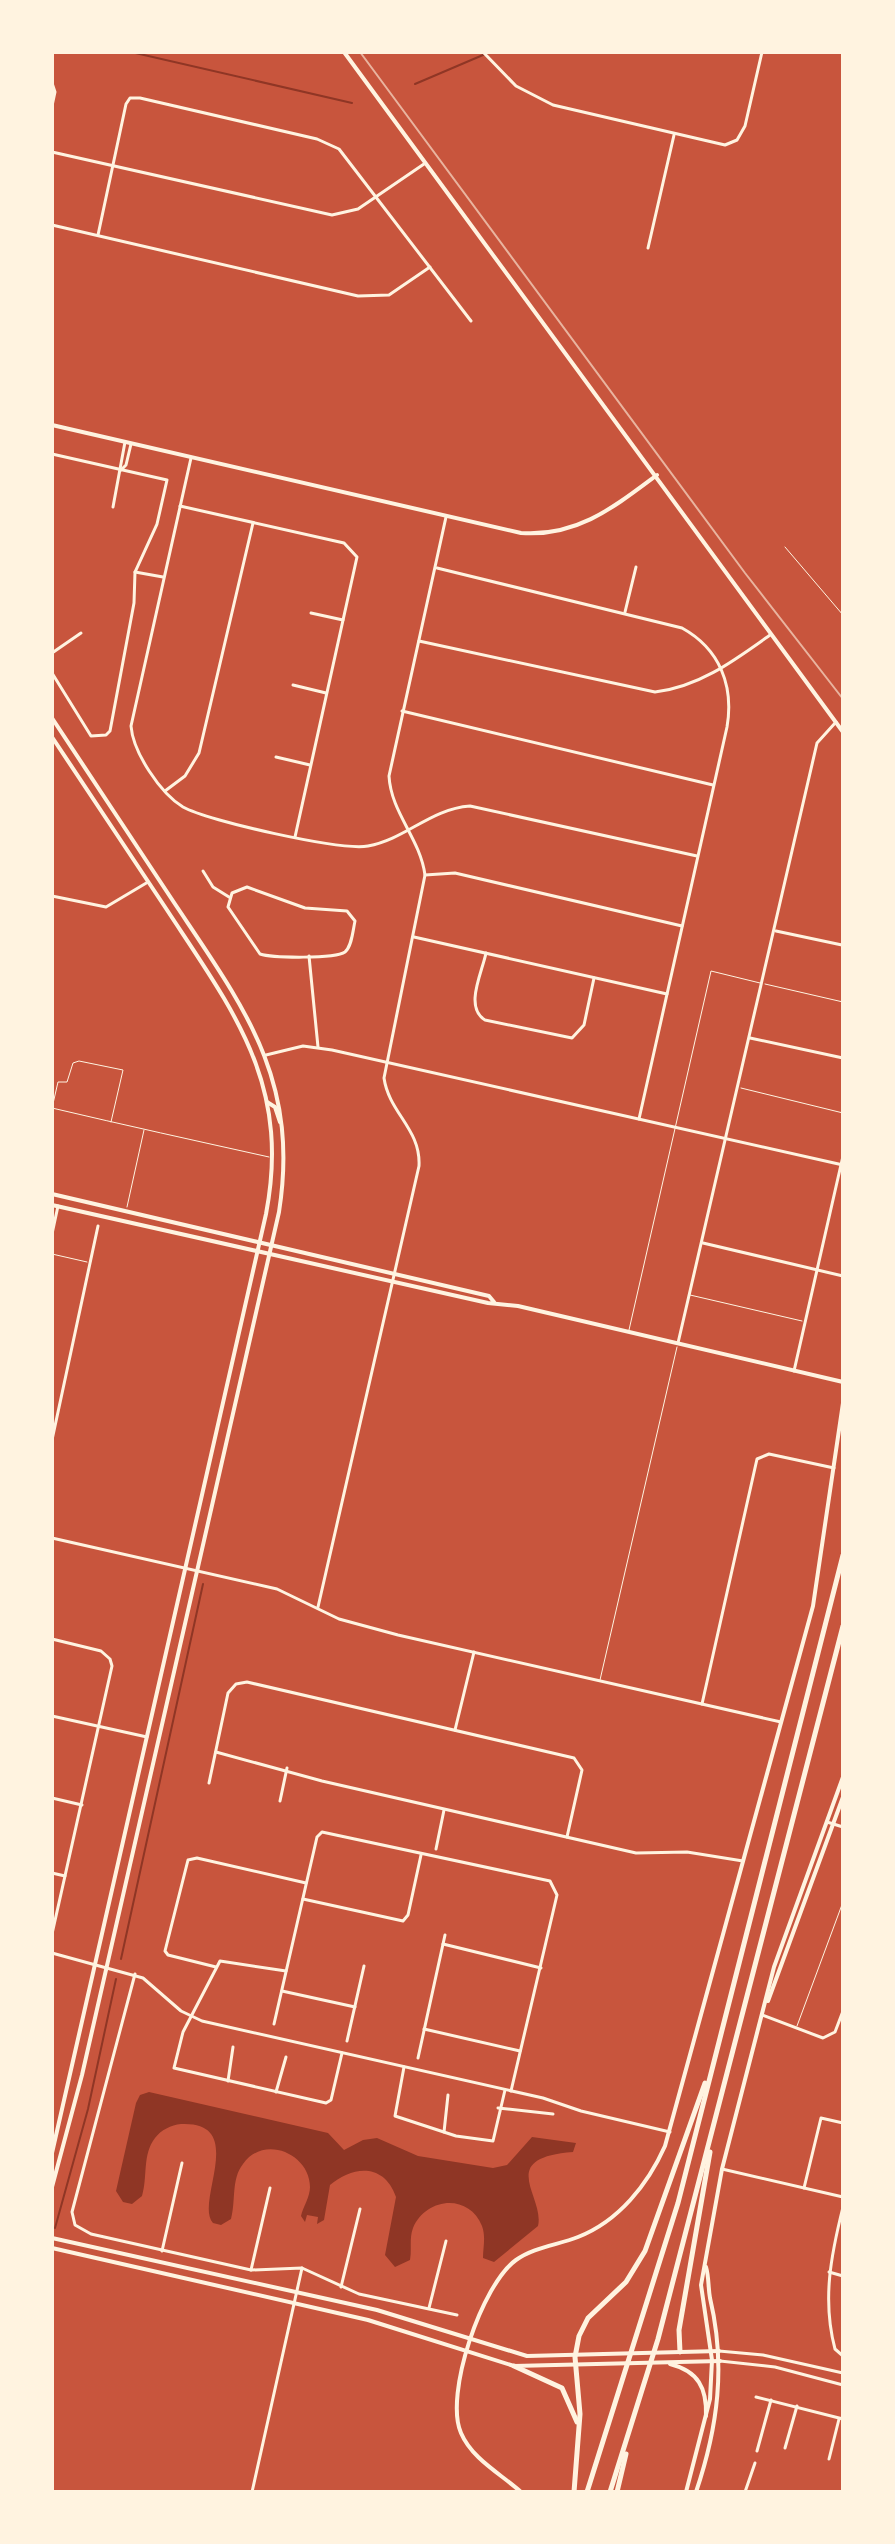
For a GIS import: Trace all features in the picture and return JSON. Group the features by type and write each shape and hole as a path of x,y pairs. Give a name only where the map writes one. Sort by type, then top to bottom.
{"highway":[{"path":"587,2492 655,2281 843,1555"},
{"path":"610,2492 633,2421 714,2128 843,1626"},
{"path":"574,2492 578,2424 575,2357 583,2327 626,2282 645,2251 712,2068"},
{"path":"680,2352 679,2330 714,2128"},
{"path":"514,2366 562,2388 578,2424"},
{"path":"617,2492 633,2421"}],"main road":[{"path":"344,52 843,732"},
{"path":"52,425 521,533 562,531 596,518 657,475"},
{"path":"52,718 243,1007 266,1055 279,1099 284,1174 271,1244 52,2187"},
{"path":"52,737 242,1027 267,1102 272,1158 269,1197 52,2153"},
{"path":"267,1102 275,1107 282,1122"},
{"path":"52,1194 489,1296 494,1302"},
{"path":"55,1206 843,1382"},
{"path":"521,2492 474,2452 459,2430 455,2399 468,2352 487,2296 503,2271 527,2254 586,2234 611,2218 648,2178 670,2132 817,1586 843,1403"},
{"path":"686,2492 705,2428 712,2360 701,2296 722,2169 762,2015 830,1823 843,1777"},
{"path":"830,1823 843,1797"},
{"path":"52,2238 387,2313 527,2356 719,2351"},
{"path":"52,2248 398,2328 514,2366 575,2367 720,2361"},
{"path":"696,2492 716,2422 720,2361 706,2267"},
{"path":"668,2363 686,2369 700,2382 706,2399 705,2428"}],"street":[{"path":"483,52 499,72 530,96 562,108 725,145 737,140 745,126 762,52"},
{"path":"52,83 55,92 52,106"},
{"path":"98,235 126,104 130,98 330,144 347,156 471,321"},
{"path":"648,248 674,135"},
{"path":"52,152 326,215 353,211 424,164"},
{"path":"52,225 370,297 389,295 430,267"},
{"path":"113,507 121,470 126,465 128,443"},
{"path":"52,454 167,480 157,524 135,572 134,603 121,663 122,678 106,735 91,736 52,673"},
{"path":"191,458 131,726 136,746 165,791 193,812 339,847 361,847 390,840 443,809 479,806 697,856"},
{"path":"180,506 344,543 353,549 358,565 295,837"},
{"path":"318,1607 393,1282 419,1154 414,1133 388,1094 386,1062 425,875 421,851 394,803 389,781 401,711 446,517"},
{"path":"165,791 185,776 199,753 253,523"},
{"path":"436,567 625,612 690,632 707,646 721,669 729,691 730,706 639,1119"},
{"path":"625,612 636,567"},
{"path":"135,572 164,578"},
{"path":"311,613 343,620"},
{"path":"52,653 81,633"},
{"path":"418,641 649,692 680,688 721,669 770,635"},
{"path":"293,685 326,693"},
{"path":"401,711 713,785"},
{"path":"678,1344 817,743 836,722"},
{"path":"276,757 310,765"},
{"path":"203,871 213,887 229,897"},
{"path":"425,875 455,873 682,926"},
{"path":"52,896 106,907 148,881"},
{"path":"247,887 305,908 351,914 355,921 347,950 340,954 268,957 257,952 230,913 229,897 236,889 247,887"},
{"path":"775,930 842,945"},
{"path":"414,937 667,994"},
{"path":"486,953 474,1005 477,1014 485,1020 572,1038 584,1025 594,978"},
{"path":"309,956 318,1047"},
{"path":"750,1038 843,1058"},
{"path":"266,1055 295,1047 318,1047 842,1165"},
{"path":"794,1371 843,1156"},
{"path":"52,1234 55,1206"},
{"path":"52,1440 98,1226"},
{"path":"702,1242 843,1276"},
{"path":"702,1704 757,1459 769,1454 834,1468"},
{"path":"52,1538 277,1589 351,1623 781,1722"},
{"path":"52,1639 93,1649 109,1657 112,1666 52,1934"},
{"path":"455,1730 474,1652"},
{"path":"209,1783 228,1693 233,1686 247,1682 580,1762 582,1775 567,1837"},
{"path":"52,1716 147,1737"},
{"path":"216,1752 287,1768 322,1781 636,1853 687,1852 743,1861"},
{"path":"280,1801 287,1768"},
{"path":"52,1798 82,1805"},
{"path":"436,1849 445,1809"},
{"path":"830,1823 843,1827"},
{"path":"274,2024 317,1837 329,1831 555,1885 558,1893 511,2091"},
{"path":"303,1898 403,1921 408,1915 421,1855"},
{"path":"216,1967 168,1955 165,1951 185,1864 190,1859 306,1883"},
{"path":"52,1873 65,1876"},
{"path":"418,2058 445,1935"},
{"path":"443,1944 541,1968"},
{"path":"52,1953 135,1974 190,2016 511,2091 670,2132"},
{"path":"286,1971 228,1959 216,1967 190,2016 174,2068 329,2103 342,2053"},
{"path":"347,2041 364,1966"},
{"path":"135,1974 72,2212 75,2225 91,2234 251,2270 302,2268 341,2287 395,2303 457,2315"},
{"path":"282,1991 355,2007"},
{"path":"762,2015 828,2037 835,2032 843,2011"},
{"path":"424,2029 520,2051"},
{"path":"228,2081 233,2047"},
{"path":"276,2092 286,2057"},
{"path":"404,2067 395,2116 480,2141 493,2141 498,2108 505,2090"},
{"path":"444,2132 448,2095"},
{"path":"498,2108 553,2114"},
{"path":"804,2188 821,2118 843,2123"},
{"path":"162,2251 182,2163"},
{"path":"722,2169 843,2197"},
{"path":"251,2270 270,2188"},
{"path":"843,2207 829,2272 829,2323 838,2353 843,2356"},
{"path":"341,2287 360,2209"},
{"path":"429,2308 446,2241"},
{"path":"252,2492 302,2268"},
{"path":"829,2272 843,2276"},
{"path":"719,2351 763,2355 843,2373"},
{"path":"720,2361 775,2367 843,2385"},
{"path":"756,2397 841,2419 829,2459"},
{"path":"757,2451 771,2400"},
{"path":"785,2448 797,2406"},
{"path":"745,2492 755,2463"}],"lane":[{"path":"785,547 843,615"},
{"path":"629,1333 711,971 843,1002"},
{"path":"111,1122 123,1070 79,1061 73,1063 67,1082 58,1082 52,1108 111,1122 145,1128 272,1158"},
{"path":"739,1088 843,1113"},
{"path":"124,1222 145,1128"},
{"path":"52,1254 90,1263"},
{"path":"690,1295 805,1322"},
{"path":"600,1681 678,1344"},
{"path":"796,2028 843,1902"}],"shaded area":[{"path":"149,2092 328,2133 344,2150 363,2140 377,2138 418,2156 493,2168 507,2165 532,2137 576,2143 573,2152 549,2156 536,2162 529,2170 538,2226 494,2262 483,2258 483,2230 476,2215 468,2208 448,2203 427,2210 419,2218 412,2232 410,2260 395,2267 385,2255 396,2197 391,2186 376,2173 357,2171 330,2185 324,2220 317,2224 318,2217 307,2215 305,2222 301,2216 309,2194 308,2175 294,2157 273,2149 262,2150 252,2155 239,2170 231,2219 221,2225 213,2223 209,2213 216,2149 212,2135 201,2127 181,2124 166,2128 157,2135 148,2151 142,2196 132,2204 123,2202 116,2191 136,2103 140,2095"}],"waterway":[{"path":"131,52 352,103"},
{"path":"415,84 490,52"},
{"path":"121,1959 203,1584"},
{"path":"55,2228 88,2109 116,1979"}],"railway":[{"path":"360,52 745,573 843,699"}]}
